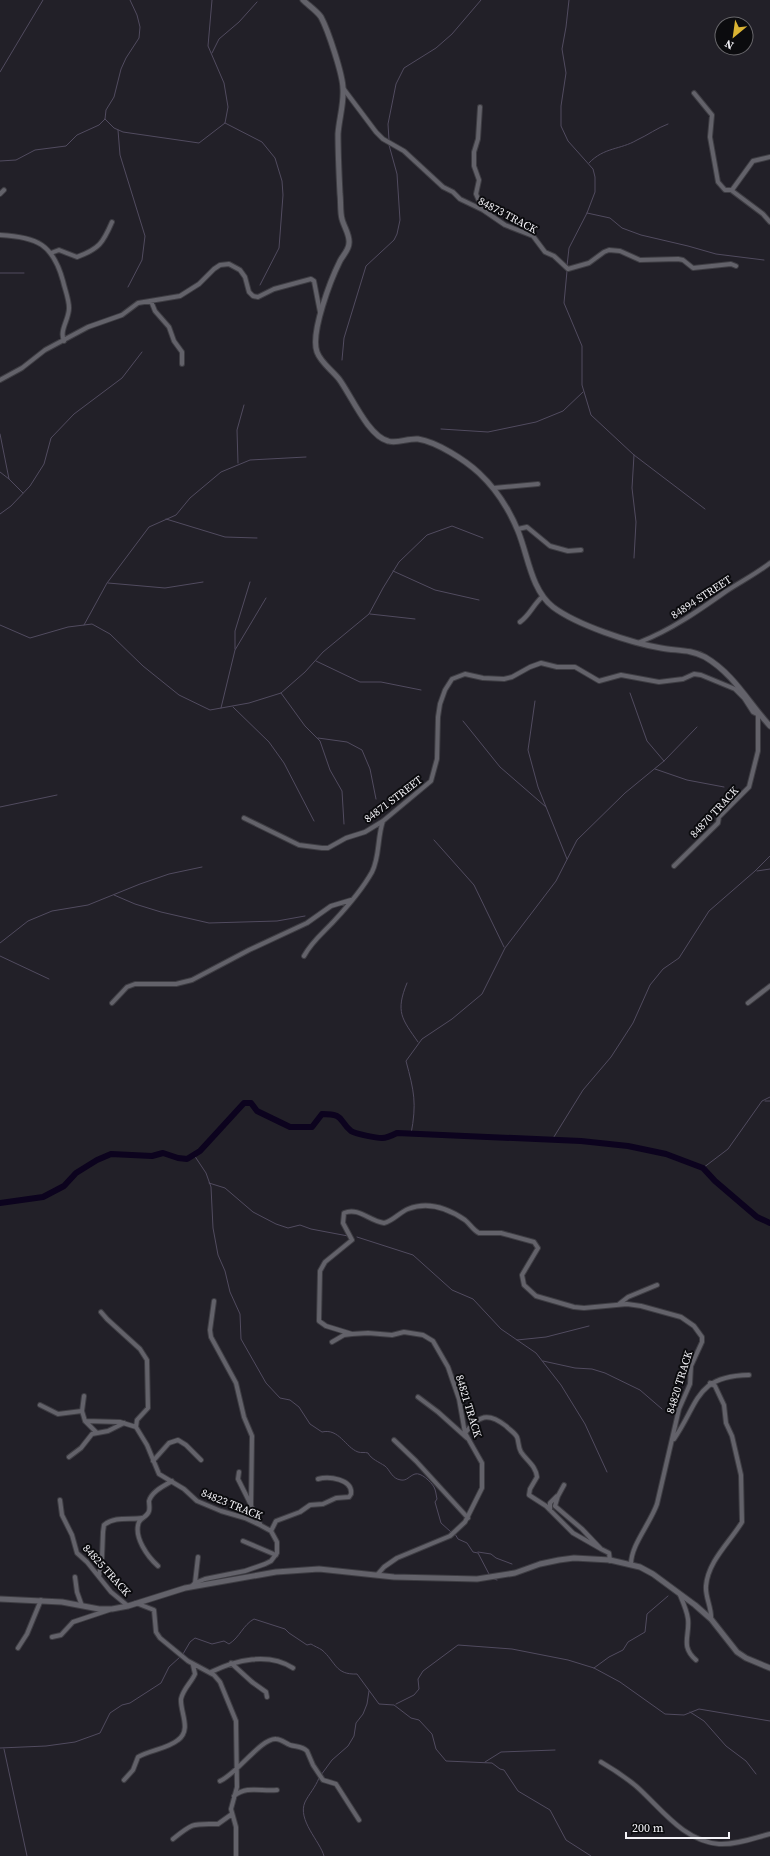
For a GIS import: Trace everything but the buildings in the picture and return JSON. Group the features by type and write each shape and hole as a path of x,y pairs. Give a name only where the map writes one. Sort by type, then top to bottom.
{"street":[{"path":"303,0 320,16 339,69 343,88 338,132 341,218 350,242 333,277 321,315 316,324 315,337 317,352 324,363 338,378 359,411 378,435 390,442 416,439 436,445 476,470 494,488 518,529 542,597 554,608 578,622 664,649 691,651 713,662 742,688 760,715 770,726"},
{"name":"84873 TRACK","path":"343,88 383,139 410,156 448,190 469,204 483,210 505,225 533,236 545,252 554,256 568,269 589,263 609,250 620,251 640,260 683,260 693,268 731,264 736,266"},
{"path":"694,93 712,115 710,137 716,173 721,187 725,190 731,190 763,214 770,222"},
{"path":"480,107 478,139 474,152 474,166 479,180 476,194 483,210"},
{"path":"731,190 739,182 753,161 770,157"},
{"path":"0,194 4,190"},
{"path":"51,253 59,250 75,258 92,250 102,243 112,222"},
{"path":"0,235 16,235 28,238 41,245 51,253 59,266 68,302 68,314 62,332 64,341"},
{"path":"0,380 22,368 45,350 92,325 122,315 138,303 180,296 199,284 220,265 229,264 235,266 245,277 249,292 253,296 258,297 274,289 311,279 314,281 317,290 321,315"},
{"path":"151,301 155,311 169,327 174,341 182,352 182,364"},
{"path":"494,488 538,484"},
{"path":"518,529 527,527 550,546 568,550 581,550"},
{"name":"84894 STREET","path":"640,642 663,633 695,614 770,563"},
{"path":"520,622 526,617 534,604 542,597"},
{"name":"84871 STREET","path":"244,818 299,845 322,848 328,848 346,838 365,832 383,821 431,781 437,759 438,717 440,704 449,682 452,679 465,674 483,678 504,679 512,677 541,663 557,667 575,667 599,681 621,675 659,682 683,679 698,674 716,679 734,688 744,698 753,712 760,715"},
{"name":"84870 TRACK","path":"674,866 709,833 718,823 719,817 749,787 758,751 760,715"},
{"path":"304,956 309,946 334,922 351,900 362,889 375,864 383,821"},
{"path":"112,1003 127,987 135,984 176,984 192,980 249,950 308,923 331,906 351,900"},
{"path":"748,1003 770,986"},
{"name":"84820 TRACK","path":"352,1334 326,1326 319,1321 318,1314 318,1298 321,1287 320,1271 325,1262 352,1240 343,1223 344,1213 356,1211 371,1220 384,1223 409,1208 419,1207 442,1208 465,1220 479,1233 501,1233 534,1242 538,1248 525,1267 522,1279 524,1285 536,1296 574,1307 584,1308 619,1304 641,1306 681,1318 694,1326 702,1337 702,1342 691,1366 690,1384 679,1409 673,1442 654,1511 634,1549 631,1556 631,1564"},
{"path":"619,1304 628,1297 657,1285"},
{"path":"214,1301 210,1330 211,1337 236,1383 244,1417 252,1436 251,1506"},
{"path":"85,1420 125,1423 136,1427 137,1420 148,1408 147,1360 140,1349 100,1312"},
{"name":"84821 TRACK","path":"332,1342 352,1334 392,1335 404,1332 423,1335 433,1342 448,1367 459,1399 465,1432 482,1463 482,1488 468,1518 450,1536 397,1558 384,1567 377,1575"},
{"path":"673,1442 701,1392 710,1383 735,1375 748,1375"},
{"path":"710,1383 715,1386 724,1405 726,1423 732,1436 741,1475 742,1515 742,1522 716,1558 708,1578 706,1592 711,1608 711,1619"},
{"path":"84,1396 82,1411 85,1420 96,1432"},
{"path":"418,1397 468,1438"},
{"path":"40,1405 58,1414 82,1411"},
{"path":"465,1432 471,1424 478,1420 486,1417 496,1418 516,1436 519,1448 534,1468 537,1477 530,1489 530,1494 550,1510 573,1533 601,1548"},
{"path":"69,1457 81,1448 88,1437 96,1432 108,1431 125,1423"},
{"name":"84823 TRACK","path":"136,1427 147,1445 159,1474 184,1489 197,1501 221,1512 245,1518 271,1531 278,1548 276,1555"},
{"path":"153,1461 169,1444 178,1440 186,1445 201,1460"},
{"path":"394,1440 416,1461 468,1518"},
{"path":"239,1472 238,1479 260,1525"},
{"path":"271,1531 276,1521 300,1512 310,1505 323,1504 336,1498 349,1496 351,1494 350,1487 344,1481 330,1478 318,1479"},
{"path":"158,1566 148,1555 140,1538 138,1525 149,1510 152,1495 164,1485 172,1481"},
{"path":"564,1485 555,1503 557,1509 582,1529 608,1554 610,1560"},
{"path":"550,1510 550,1503 558,1496"},
{"name":"84825 TRACK","path":"60,1500 62,1514 72,1535 77,1552 99,1576 111,1592 128,1606"},
{"path":"99,1576 102,1558 104,1524 121,1519 133,1520 143,1518"},
{"path":"52,1637 61,1635 73,1622 112,1609 128,1606 193,1585 244,1571 265,1564 276,1555 244,1541"},
{"path":"193,1585 198,1557"},
{"path":"193,1585 276,1572 319,1569 420,1579 477,1579 509,1574 559,1560 574,1558 610,1560 631,1564 653,1574 695,1605 711,1619 737,1652 746,1658 770,1668"},
{"path":"76,1577 77,1592 82,1606"},
{"path":"680,1595 688,1617 686,1645 696,1660"},
{"path":"0,1599 41,1600 112,1609"},
{"path":"18,1648 27,1634 41,1600"},
{"path":"136,1603 154,1610 156,1632 160,1638 193,1664 211,1672 220,1682 236,1721 235,1750 237,1787 231,1809 236,1827 236,1856"},
{"path":"211,1672 231,1663 250,1659 277,1660 293,1668"},
{"path":"231,1663 246,1678 266,1692 267,1697"},
{"path":"124,1780 133,1770 138,1757 174,1742 181,1736 185,1721 181,1699 183,1692 195,1674 193,1664"},
{"path":"220,1781 237,1770 258,1748 272,1739 278,1739 293,1746 304,1748 323,1780 336,1784 359,1820"},
{"path":"601,1762 627,1779 673,1823 698,1838 708,1842 728,1844 770,1834"},
{"path":"234,1796 248,1789 266,1791 277,1790"},
{"path":"173,1838 189,1827 202,1823 218,1824 232,1814"}],"waterway":[{"path":"0,72 43,0"},
{"path":"0,161 16,160 35,150 66,146 77,135 99,125 105,119 106,110 114,97 121,69 139,38 140,27 137,15 130,0"},
{"path":"105,119 114,128 123,132 199,143 225,123 228,107 224,83 208,46 212,0"},
{"path":"389,140 388,124 396,84 404,68 436,48 452,34 481,0"},
{"path":"567,266 569,248 587,213 595,192 595,177 593,169 568,141 561,126 561,106 566,73 562,49 569,0"},
{"path":"212,53 219,39 239,22 257,2"},
{"path":"225,123 262,142 275,158 282,181 283,195 279,248 260,285"},
{"path":"589,163 606,151 631,143 668,124"},
{"path":"118,130 120,155 145,236 142,260 128,287"},
{"path":"342,360 344,338 366,266 394,240 397,234 400,220 397,174 389,145"},
{"path":"587,213 610,218 622,228 641,235 716,254 764,260"},
{"path":"567,271 564,303 582,346 582,385 591,415 634,455 705,509"},
{"path":"0,273 24,273"},
{"path":"0,514 11,506 30,486 44,464 51,438 74,414 122,378 142,352"},
{"path":"441,429 488,432 536,422 563,411 583,392"},
{"path":"238,463 237,430 244,405"},
{"path":"0,434 9,479 23,493"},
{"path":"634,455 632,488 636,522 634,558"},
{"path":"84,625 107,583 149,527 176,515 190,498 221,472 250,460 306,457"},
{"path":"0,472 9,479"},
{"path":"166,519 225,537 257,538"},
{"path":"0,625 30,638 68,627 92,624 110,634 143,666 179,695 210,710 249,703 281,693 305,672 323,652 369,614 399,562 427,535 452,526 483,538"},
{"path":"393,571 435,590 479,600"},
{"path":"108,583 165,588 203,582"},
{"path":"235,649 235,631 250,582"},
{"path":"221,708 235,650 266,598"},
{"path":"370,614 415,619"},
{"path":"316,661 360,682 381,682 421,690"},
{"path":"281,693 305,726 320,741 330,770 342,791 344,824"},
{"path":"630,693 647,741 664,761"},
{"path":"535,701 528,750 538,787 567,859"},
{"path":"233,707 269,742 284,763 314,821"},
{"path":"463,721 500,767 546,807"},
{"path":"411,1134 414,1114 414,1097 406,1061 422,1039 452,1019 482,994 505,948 556,881 577,840 625,793 664,761 697,727"},
{"path":"318,738 347,742 362,750 370,769 376,799"},
{"path":"655,769 687,780 724,787"},
{"path":"0,807 57,795"},
{"path":"434,840 474,885 504,947"},
{"path":"552,1140 583,1090 611,1057 633,1023 650,985 663,969 679,958 709,911 770,856"},
{"path":"0,943 28,921 52,911 88,905 169,874 202,867"},
{"path":"757,871 770,869"},
{"path":"114,895 135,904 161,912 209,923 277,921 305,916"},
{"path":"0,956 49,979"},
{"path":"407,983 401,1001 402,1015 404,1021 418,1042"},
{"path":"703,1168 728,1149 762,1101 770,1097"},
{"path":"765,1101 770,1101"},
{"path":"0,1203 43,1197 64,1186 76,1173 97,1160 111,1154 152,1156 163,1153 178,1158 187,1159 200,1151 244,1103 251,1103 257,1111 290,1127 312,1127 322,1114 329,1114 338,1116 351,1131 361,1135 379,1138 385,1138 397,1133 581,1141 628,1146 666,1154 703,1168 715,1181 757,1217 770,1223"},
{"path":"194,1155 206,1173 211,1187 213,1228 218,1255 225,1271 230,1292 240,1314 241,1339 266,1383 280,1398 290,1400 299,1407 310,1424 322,1432 337,1435 353,1450 368,1453 373,1459 385,1466 395,1478 403,1480 415,1474 420,1474 426,1478 435,1488 437,1499 435,1502 441,1523 451,1532"},
{"path":"209,1183 225,1188 253,1212 276,1224 288,1228 300,1225 311,1229 348,1236"},
{"path":"357,1237 413,1255 452,1290 473,1299 501,1329 536,1353 561,1385 585,1424 607,1472"},
{"path":"517,1340 546,1337 589,1326"},
{"path":"543,1361 575,1368 592,1369 605,1373 640,1390 662,1409"},
{"path":"455,1534 458,1539 467,1543 473,1552 478,1553 489,1574"},
{"path":"478,1552 491,1554 496,1558 512,1564"},
{"path":"594,1668 609,1657 623,1650 628,1642 645,1632 647,1614 668,1596"},
{"path":"183,1654 190,1642 195,1638 212,1644 224,1641 229,1644 247,1624 254,1619 285,1629 307,1645 311,1644 322,1650 340,1670 350,1674 357,1674 379,1704 394,1705 411,1718 419,1720 432,1734 436,1749 446,1761 492,1763 504,1770 518,1791 550,1810 566,1840 591,1856"},
{"path":"396,1704 414,1695 419,1689 418,1679 423,1671 458,1645 512,1649 568,1660 594,1668 620,1682 665,1714 684,1715 699,1709 770,1721"},
{"path":"0,1748 46,1746 75,1742 100,1733 110,1713 122,1705 130,1703 161,1683 169,1667 180,1657"},
{"path":"321,1775 332,1760 348,1746 354,1736 356,1723 363,1714 367,1704 369,1691"},
{"path":"690,1712 704,1721 726,1746 746,1761 756,1774"},
{"path":"4,1749 27,1856"},
{"path":"485,1762 501,1752 555,1750"},
{"path":"319,1778 305,1802 303,1809 306,1823 324,1856"}]}
